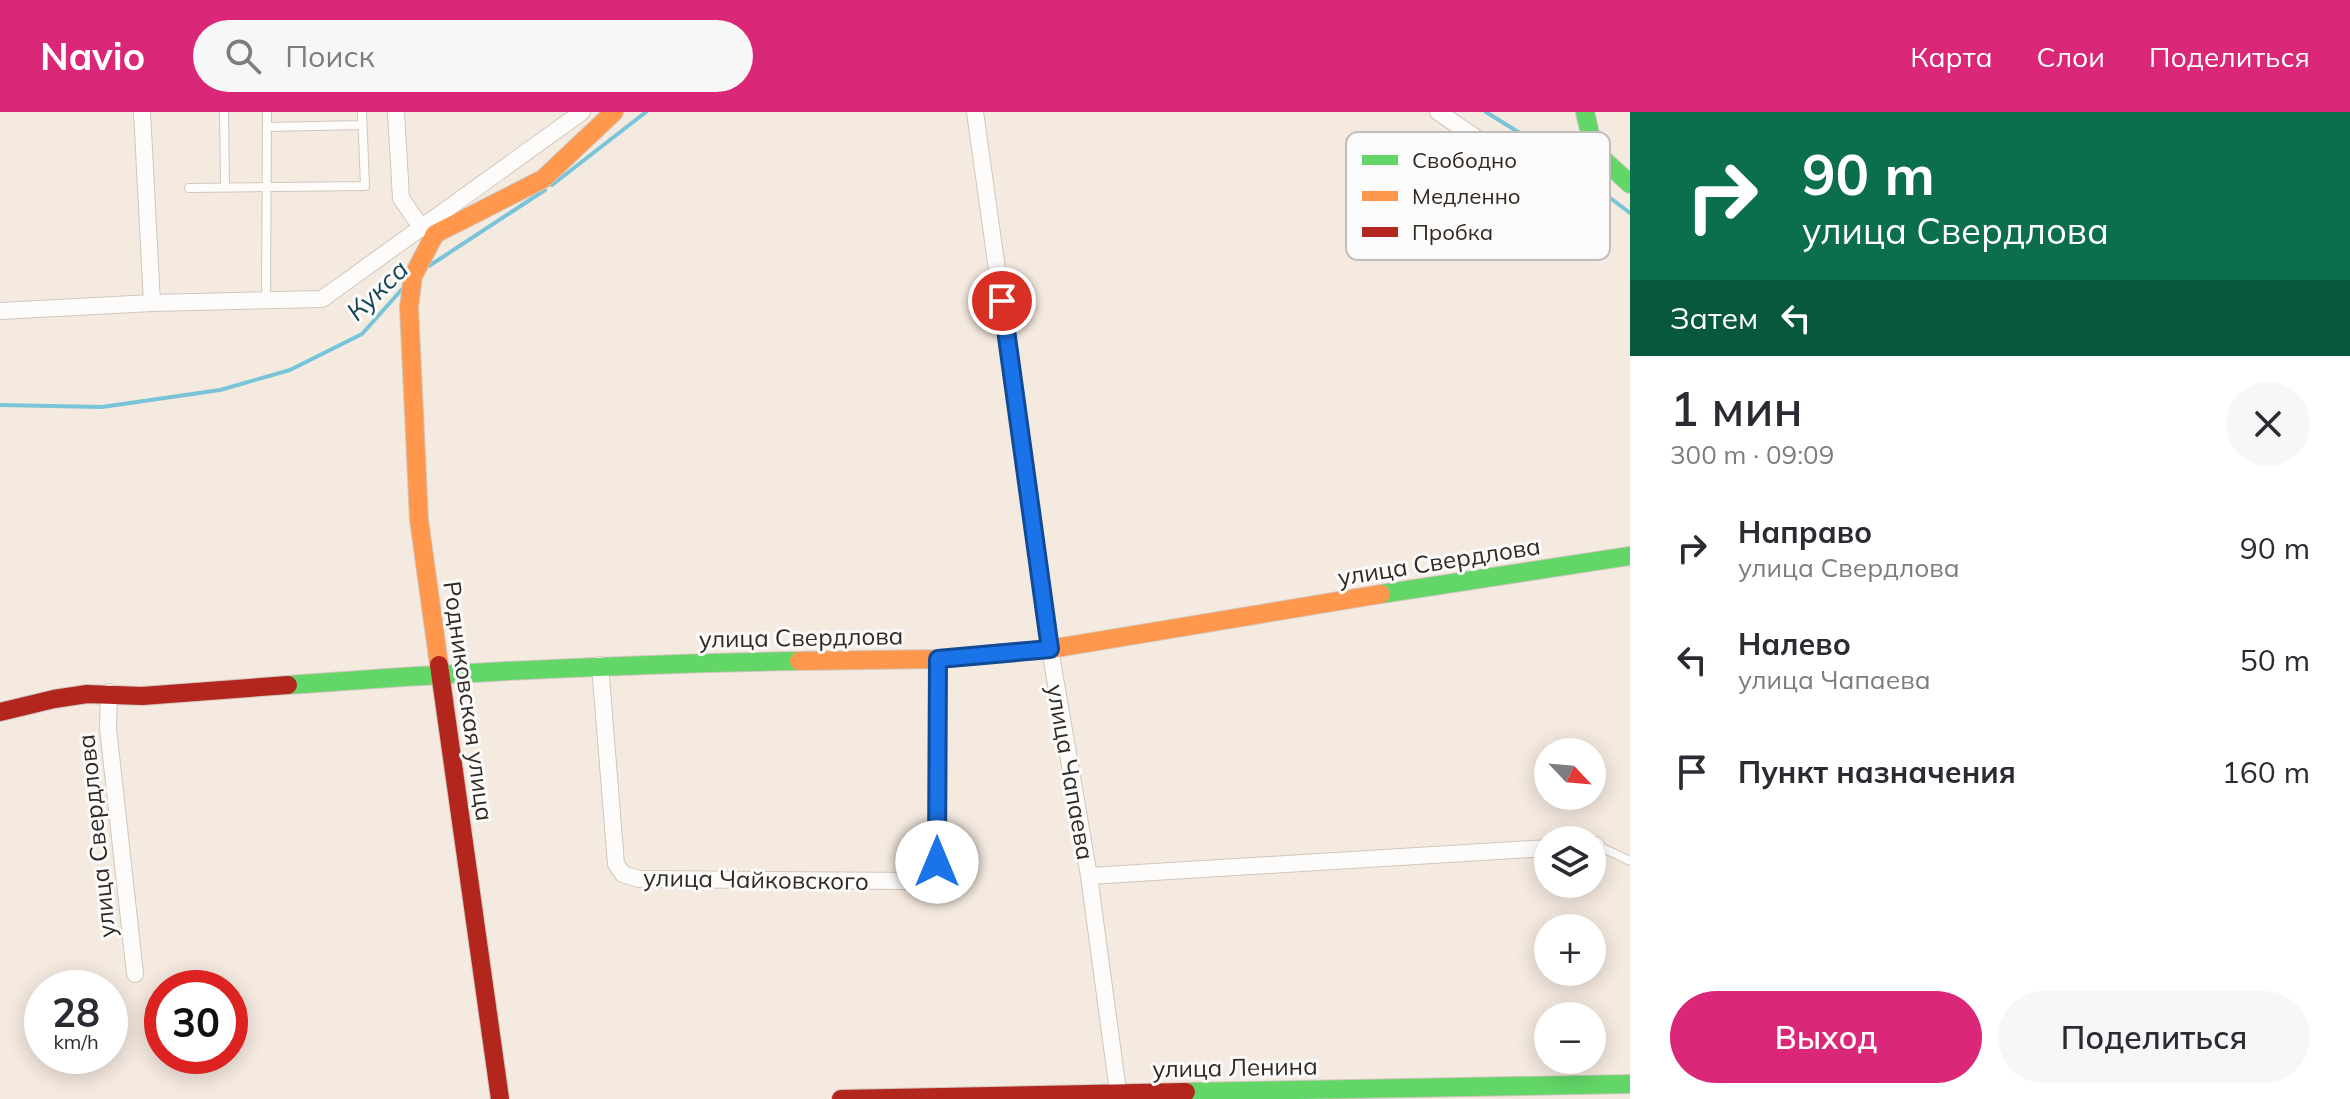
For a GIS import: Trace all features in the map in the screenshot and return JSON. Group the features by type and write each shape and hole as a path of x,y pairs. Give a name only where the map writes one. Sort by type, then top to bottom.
{"street":[{"path":"142,112 152,303"},
{"path":"396,112 401,198 427,230"},
{"path":"0,311 322,299 427,230 582,112"},
{"path":"427,230 543,179 614,112"},
{"name":"улица Чапаева","path":"975,112 1050,649 1089,876 1118,1096"},
{"path":"1438,112 1467,132"},
{"path":"1585,112 1590,132"},
{"path":"1610,166 1630,184"},
{"name":"Родниковская улица","path":"427,230 413,276 409,307 419,520 500,1099"},
{"name":"улица Свердлова","path":"0,712 57,696 109,692 142,696 441,673 600,665 938,659 1050,649 1630,556"},
{"name":"улица Чайковского","path":"600,665 616,864 623,874 639,879 915,881 931,875 937,862 938,659"},
{"name":"улица Свердлова","path":"109,692 108,728 135,974"},
{"path":"1089,876 1534,849"},
{"name":"улица Ленина","path":"841,1099 1399,1094 1630,1084"}],"lane":[{"path":"224,112 225,188"},
{"path":"266,300 267,112"},
{"path":"189,188 365,186 362,112"},
{"path":"267,127 362,125"},
{"path":"1606,850 1630,861"}],"waterway":[{"name":"Кукса","path":"552,185 646,112"},
{"name":"Кукса","path":"1486,112 1518,132"},
{"name":"Кукса","path":"429,266 545,190"},
{"name":"Кукса","path":"1610,198 1630,213"},
{"name":"Кукса","path":"0,405 102,407 220,390 290,370 362,334 404,287"}],"traffic: fast":[{"path":"1585,112 1590,132"},
{"path":"1610,166 1630,184"},
{"path":"1381,594 1630,556"},
{"path":"288,685 543,669 799,661"},
{"path":"1186,1092 1630,1084"}],"traffic: slow":[{"path":"439,665 419,520 409,307 413,276 435,234 543,179 614,112"},
{"path":"799,661 938,659 1050,649 1381,594"}],"traffic: jam":[{"path":"439,665 500,1099"},
{"path":"0,712 87,694 142,696 288,685"},
{"path":"841,1099 1186,1092"}],"route":[{"path":"937,862 938,659 1050,649 1002,301"}]}
